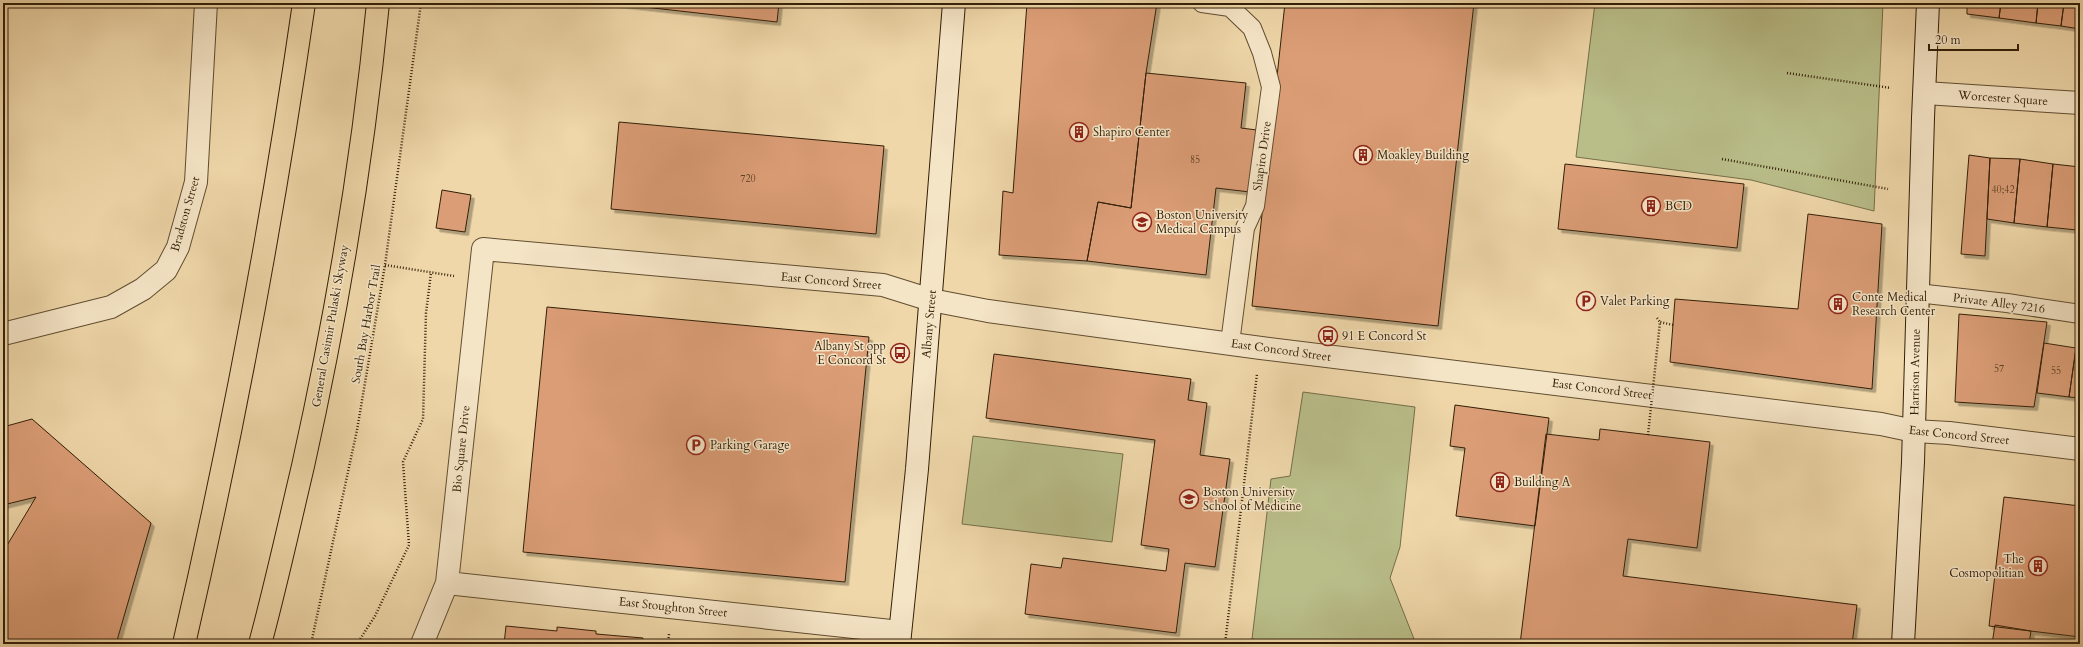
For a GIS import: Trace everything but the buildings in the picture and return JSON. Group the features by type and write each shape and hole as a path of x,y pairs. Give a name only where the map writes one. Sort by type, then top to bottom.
{"main road":[{"path":"184,644 234,417 289,106 304,3"},
{"name":"General Casimir Pulaski Skyway","path":"260,644 296,498 335,310 368,93 378,3"}],"street":[{"name":"Bradston Street","path":"3,334 111,307 143,290 166,270 178,247 196,182 206,3"},
{"name":"Albany Street","path":"899,638 917,469 954,3"},
{"name":"Harrison Avenue","path":"1903,644 1914,430 1917,293 1928,3"},
{"name":"Worcester Square","path":"1925,93 2080,103"},
{"name":"East Concord Street","path":"482,249 883,285 931,300 976,309 1261,348 1866,422 1914,430 1956,433 2080,449"},
{"name":"Bio Square Drive","path":"422,644 447,583 482,249"},
{"name":"East Stoughton Street","path":"447,583 899,638"}],"lane":[{"name":"Shapiro Drive","path":"1202,3 1230,7 1252,28 1262,53 1271,87 1255,206 1245,228 1230,343"},
{"name":"Private Alley 7216","path":"1917,293 2007,302 2080,314"}],"path":[{"name":"South Bay Harbor Trail","path":"311,644 357,430 385,265 421,3"},
{"path":"1786,73 1891,88"},
{"path":"1722,159 1888,189"},
{"path":"385,265 457,276"},
{"path":"357,644 375,616 409,545 403,462 423,419 426,313 431,273"},
{"path":"1656,318 1660,322 1673,325"},
{"path":"1648,435 1660,322"},
{"path":"1224,644 1261,348"},
{"path":"668,644 670,630"}],"green space":[{"path":"1595,3 1883,3 1874,211 1751,180 1576,157"},
{"path":"1303,392 1415,407 1400,547 1390,578 1416,644 1286,644 1252,639 1271,479 1290,476"},
{"path":"973,436 1123,454 1112,542 962,524"}],"place":[{"name":"Shapiro Center","path":"1079,132"},
{"name":"Moakley Building","path":"1363,155"},
{"name":"BCD","path":"1651,206"},
{"name":"Boston University Medical Campus","path":"1142,222"},
{"name":"Valet Parking","path":"1586,301"},
{"name":"Conte Medical Research Center","path":"1838,304"},
{"name":"91 E Concord St","path":"1328,336"},
{"name":"Albany St opp E Concord St","path":"900,353"},
{"name":"Parking Garage","path":"696,445"},
{"name":"Building A","path":"1500,482"},
{"name":"Boston University School of Medicine","path":"1189,499"},
{"name":"The Cosmopolitian","path":"2038,566"}]}
